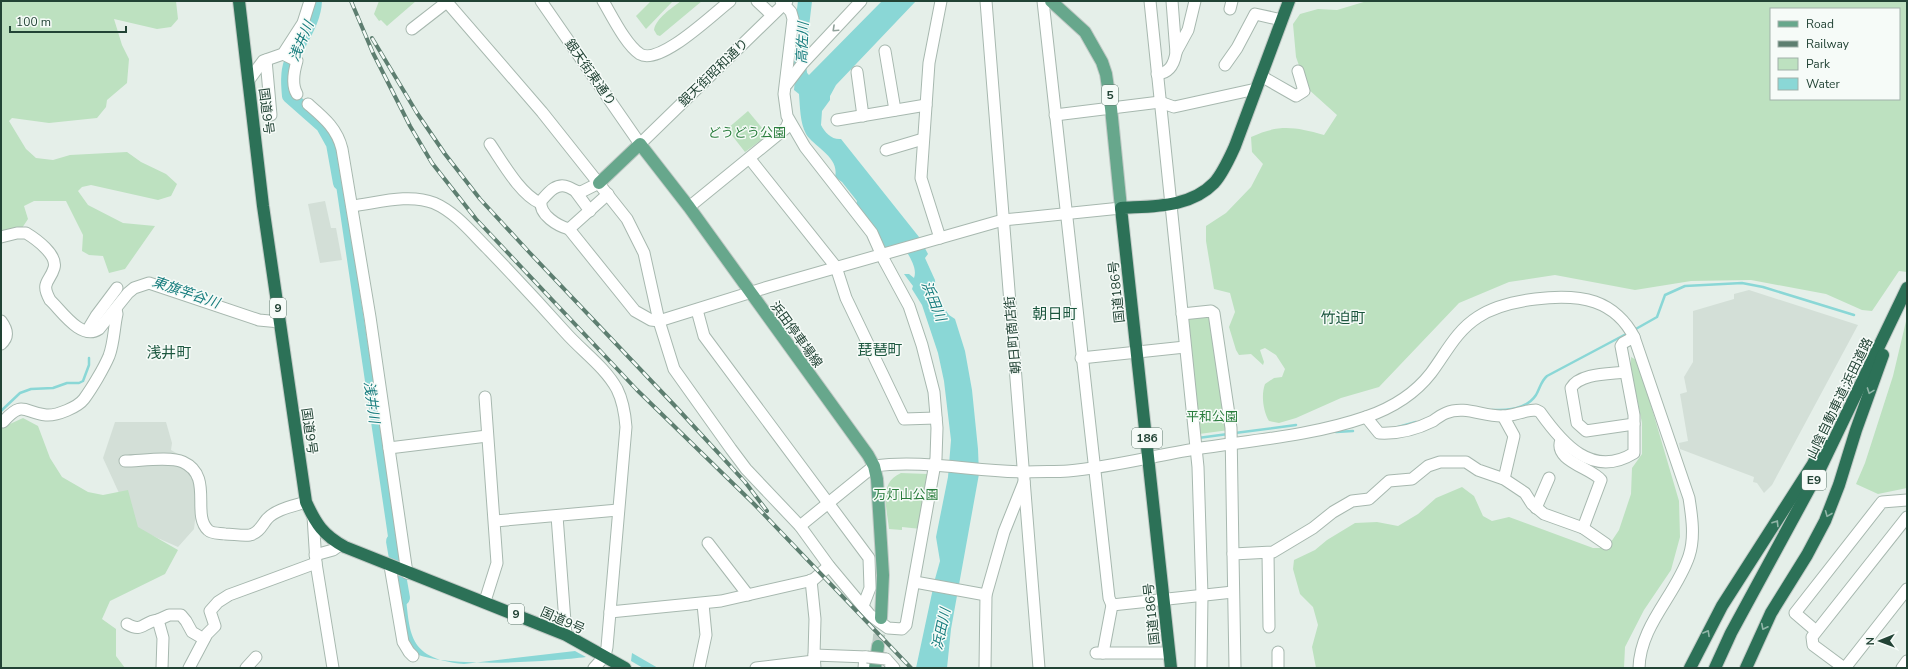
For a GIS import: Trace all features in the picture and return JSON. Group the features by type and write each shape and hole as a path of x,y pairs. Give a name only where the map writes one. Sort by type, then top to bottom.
{"highway":[{"name":"国道9号","path":"239,1 263,206 306,502 321,530 340,545 566,635 625,668"},
{"path":"1121,208 1170,204 1188,200 1202,194 1214,183 1224,168 1235,146 1289,1"},
{"name":"国道186号","path":"1121,208 1171,668"},
{"path":"1746,668 1771,613 1807,555 1825,521 1839,485 1856,430 1907,288"},
{"name":"山陰自動車道;浜田道路","path":"1716,668 1735,626 1820,469 1907,288"},
{"path":"1690,668 1722,606 1813,464 1847,398 1868,371"}],"main road":[{"name":"5","path":"1051,1 1080,26 1096,48 1106,74 1112,108 1121,208"},
{"path":"599,183 640,144"},
{"name":"浜田停車場線","path":"640,144 689,207 864,449 874,466 877,479 882,546 883,575 881,618"},
{"path":"875,668 878,646"}],"street":[{"path":"289,57 303,24 310,1"},
{"path":"412,29 447,1 542,112 627,219 640,244 659,321 674,369 746,469 800,526 829,566 870,615 888,628 905,628 916,583 937,465 934,392 909,306 883,254 868,226 805,147 789,121 784,94 793,19 791,12 784,2"},
{"name":"銀天街東通り","path":"540,1 640,144"},
{"path":"603,1 634,48 642,55 650,55 662,53 673,46 730,1"},
{"path":"757,1 772,15"},
{"path":"786,84 803,63 861,1"},
{"path":"940,238 921,178 929,63 941,1"},
{"name":"朝日町商店街","path":"986,1 1039,668"},
{"path":"1043,1 1081,358 1109,598 1112,605 1099,653 1169,653"},
{"path":"1150,1 1196,449 1202,595 1200,668"},
{"path":"1172,1 1176,53"},
{"path":"1158,74 1169,69 1172,65 1176,53 1188,30 1195,1"},
{"name":"銀天街昭和通り","path":"640,144 784,2"},
{"path":"1225,65 1237,48 1255,14 1282,20"},
{"path":"885,51 895,110"},
{"path":"249,80 266,60 289,57 297,61 294,76 294,88 297,94"},
{"path":"266,60 271,115"},
{"path":"1261,76 1296,96 1304,90 1298,71"},
{"path":"857,72 863,116"},
{"path":"1055,115 1160,102 1174,107 1256,89"},
{"path":"308,104 326,120 339,137 352,206 389,448 403,642 413,656"},
{"path":"836,120 926,105"},
{"path":"689,207 750,160 786,128 789,121"},
{"path":"886,150 923,138"},
{"path":"490,144 524,190 532,199 540,203 542,210 558,226 569,229 635,311 651,320 659,321 836,267 1003,220 1121,208"},
{"path":"750,160 836,267 846,298 904,419 936,418"},
{"path":"576,192 584,191 599,183"},
{"path":"540,203 550,190 558,186 565,186 576,192 590,211"},
{"path":"569,229 608,194"},
{"path":"352,206 417,199 431,202 444,208 472,232 605,373 617,388 625,415 610,612 605,656 594,668"},
{"path":"1,237 17,233 26,233 48,252 52,257 54,269 46,282 47,294 50,300 76,325 87,331 96,331 99,329 134,288 149,283 259,320 280,322"},
{"path":"87,331 96,316 117,288"},
{"path":"800,526 874,466 886,464 937,465 988,469 1024,477 1094,467 1196,449 1272,439 1366,417 1400,402 1416,390 1465,327 1478,317 1507,304 1530,300 1578,298 1596,302 1609,308 1621,318 1634,337 1689,498 1692,521 1691,549 1686,565 1648,632 1640,653 1638,668"},
{"path":"3,422 10,414 17,410 27,409 45,415 53,415 81,402 108,356 117,314 116,309"},
{"path":"697,310 704,336 869,558 870,588 863,606"},
{"path":"1182,314 1211,311 1214,313 1232,428 1235,668"},
{"path":"1,321 7,331 6,337 1,344"},
{"path":"1366,417 1379,433 1386,433 1401,432 1431,422 1446,412 1460,411 1503,416 1536,410 1540,412 1561,440 1584,457 1597,462 1628,457 1634,453 1634,415 1621,346 1623,343 1634,337"},
{"path":"1081,358 1185,347"},
{"path":"1625,372 1586,378 1574,384 1571,388 1577,423 1586,431 1634,424"},
{"path":"485,397 497,563 485,602"},
{"path":"1503,416 1514,436 1504,479"},
{"path":"389,448 487,436"},
{"path":"1561,440 1561,450 1566,457 1597,475 1601,480 1583,528"},
{"path":"125,461 173,459 183,462 192,468 200,482 204,524 207,530 212,533 241,535 254,534 276,512 306,502"},
{"path":"1233,554 1268,553 1275,551 1313,528 1332,512 1352,501 1370,499 1389,481 1412,479 1422,470 1440,462 1466,462 1478,470 1504,479 1525,493 1536,508 1544,514 1583,528 1606,544"},
{"path":"985,668 986,595 1004,532 1024,477"},
{"path":"1536,508 1550,478"},
{"path":"1816,632 1795,613 1882,502 1907,500"},
{"path":"495,520 618,510"},
{"path":"313,516 315,559 333,668"},
{"path":"557,516 566,635"},
{"path":"1907,518 1812,637 1813,645 1845,668 1907,589"},
{"path":"708,543 748,595"},
{"path":"189,668 204,639 215,626 210,615 210,611 218,602 229,595 315,559 340,545"},
{"path":"1268,553 1269,627"},
{"path":"610,612 703,604 748,595 811,580 829,566"},
{"path":"811,580 815,619 815,661"},
{"path":"916,583 986,595"},
{"path":"1112,605 1233,592"},
{"path":"700,668 706,635 703,604"},
{"path":"127,624 140,629 148,623 169,614 181,615 192,632 204,639"},
{"path":"158,620 163,638 162,668"},
{"path":"1278,652 1278,668"},
{"path":"246,668 256,657"},
{"path":"756,668 815,661 865,661 886,659 894,668"},
{"path":"1902,668 1907,661"}],"shaded area":[{"path":"325,201 331,228 336,228 342,260 320,263 308,204"},
{"path":"1749,290 1858,325 1772,485 1764,493 1757,483 1753,482 1754,477 1680,449 1679,443 1688,441 1680,394 1687,392 1684,377 1693,362 1693,311 1734,299 1734,294"},
{"path":"115,422 166,422 172,443 171,450 183,457 195,478 197,503 194,529 178,547 135,528 103,458"}],"green space":[{"path":"1,1 176,1 178,19 171,27 157,29 114,19 122,45 129,59 127,83 107,100 106,107 97,118 49,123 12,118 9,121 26,149 36,158 53,160 70,155 127,152 141,162 166,174 177,184 171,196 158,200 91,185 82,187 78,191 88,205 123,223 155,226 125,269 109,273 103,256 89,255 82,251 83,235 66,201 34,201 24,206 28,219 22,228 1,233"},
{"path":"379,1 416,1 387,26 381,20 379,21 374,14"},
{"path":"651,1 673,1 646,29 636,16"},
{"path":"681,1 702,1 660,36 657,35 654,30 658,21"},
{"path":"1367,1 1907,1 1907,272 1899,271 1872,311 1862,310 1826,294 1751,280 1691,281 1635,290 1555,275 1509,282 1459,303 1379,387 1341,398 1296,418 1279,423 1269,421 1265,413 1263,403 1265,384 1274,378 1282,377 1285,369 1276,355 1265,348 1260,350 1264,362 1263,365 1251,354 1239,355 1236,350 1229,327 1235,312 1230,293 1214,289 1206,241 1206,226 1226,213 1251,187 1263,164 1252,152 1251,137 1270,130 1287,128 1324,135 1337,115 1307,88 1296,57 1293,24 1300,14 1318,9 1337,10"},
{"name":"どうどう公園","path":"748,111 768,135 745,152 727,129"},
{"name":"平和公園","path":"1209,313 1229,430 1199,434 1186,319"},
{"path":"1907,317 1907,488 1878,494 1856,484 1865,463 1893,376"},
{"path":"1631,357 1638,361 1679,501 1680,537 1671,570 1644,610 1625,647 1624,668 1316,668 1312,647 1318,625 1313,607 1300,594 1293,569 1294,560 1315,550 1327,540 1355,523 1377,522 1398,526 1418,514 1436,498 1462,487 1474,496 1483,516 1492,521 1509,517 1593,548 1607,548 1619,530 1631,494 1632,468 1642,454 1642,423 1631,369"},
{"path":"23,418 38,426 50,458 62,477 88,492 103,495 128,490 138,527 178,550 165,574 110,601 102,619 116,629 116,656 125,668 1,668 1,428"},
{"name":"万灯山公園","path":"901,473 928,474 921,529 902,527 902,530 889,529 886,505 887,490 889,483 894,477"}],"water":[{"name":"浜田川","path":"882,1 916,1 836,85 830,96 830,100 822,111 821,125 829,135 841,139 919,237 928,254 925,258 935,280 936,297 949,315 955,319 965,351 972,390 979,474 951,629 947,668 916,668 940,561 936,537 948,477 951,440 944,381 938,353 922,305 912,289 913,286 904,274 909,274 914,278 914,269 910,257 908,254 885,248 874,229 856,205 857,201 842,182 835,177 836,170 834,164 830,158 810,139 804,130 801,120 799,94 794,90 795,78 801,67 809,75"},
{"path":"342,164 401,561 391,557 333,165"},
{"path":"394,576 404,581 410,628 414,639 420,648 430,656 442,660 424,657 410,651"},
{"path":"575,651 586,657 546,661 494,663 478,662"},
{"path":"632,653 658,668 643,668 631,661"},
{"path":"442,660 467,662 478,662 464,664"}],"waterway":[{"name":"浅井川","path":"315,1 309,25 294,54 290,66 288,79 289,96 323,126 333,144 340,183"},
{"name":"高佐川","path":"801,79 798,60 805,1"},
{"path":"1634,330 1657,317 1665,295 1685,286 1742,283 1763,287 1854,315"},
{"path":"1492,410 1516,408 1527,404 1536,395 1542,382 1547,376 1628,333"},
{"name":"東旗竿谷川","path":"1,411 20,393 31,389 53,388 67,383 79,383 83,381 89,365 89,358"},
{"path":"1398,427 1416,422"},
{"path":"1235,433 1296,425"},
{"path":"1336,432 1353,431"},
{"path":"1198,438 1228,434"},
{"name":"浅井川","path":"393,541 403,598"}],"tunnel":[{"path":"878,646 881,618"}],"railway":[{"path":"351,1 373,53 410,126 432,163 476,219 637,390 754,504 911,668"},
{"path":"372,38 417,113 445,154 480,199 745,482 767,511"}],"district":[{"name":"朝日町","path":"1055,314"},
{"name":"竹迫町","path":"1343,318"},
{"name":"琵琶町","path":"880,350"},
{"name":"浅井町","path":"169,353"}]}
